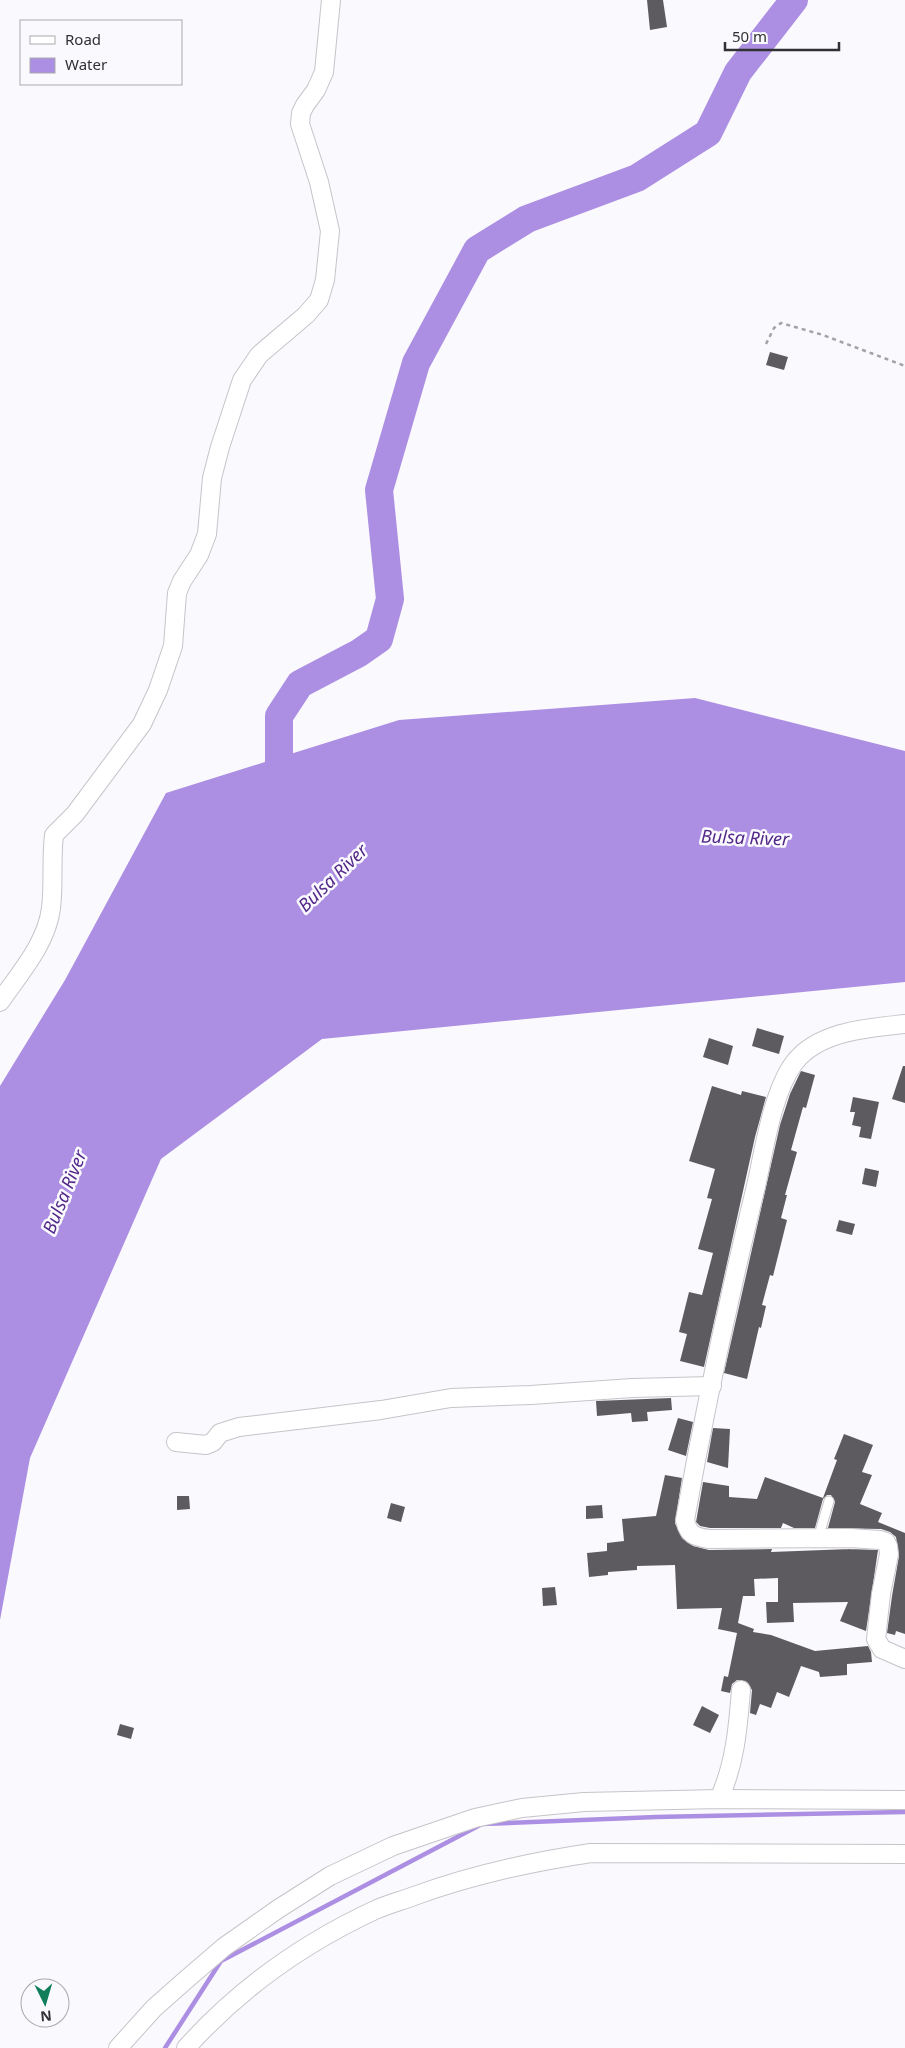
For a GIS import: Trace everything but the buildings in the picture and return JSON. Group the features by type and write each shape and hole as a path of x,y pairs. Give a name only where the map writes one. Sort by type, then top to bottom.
{"street":[{"path":"0,1002 36,949 47,929 51,910 54,835 75,814 142,724 167,668 173,646 176,593 199,555 207,534 212,478 220,446 242,380 259,355 306,315 319,300 325,280 330,231 319,182 300,124 301,112 316,90 324,72 331,0"},
{"path":"905,1024 853,1031 831,1038 805,1051 793,1064 777,1100 741,1249 700,1439 685,1520 687,1530 694,1536 709,1539 850,1538 886,1542 889,1554 881,1594 876,1639 882,1649 905,1659"},
{"path":"176,1442 206,1445 213,1442 220,1433 239,1427 381,1410 451,1398 632,1388 712,1386"},
{"path":"719,1799 727,1782 733,1759 741,1690"},
{"path":"118,2048 154,2008 224,1947 278,1909 330,1876 393,1846 475,1818 522,1808 584,1802 719,1799 905,1800"},
{"path":"186,2048 228,2005 267,1975 330,1934 376,1910 485,1873 542,1860 591,1854 905,1854"}],"lane":[{"path":"818,1539 829,1501"}],"path":[{"path":"766,344 774,328 781,323 822,335 905,366"}],"water":[{"name":"Bulsa River","path":"695,698 905,751 905,982 322,1039 161,1159 30,1458 0,1620 0,1086 65,980 166,793 399,720"}],"waterway":[{"path":"279,794 279,716 300,684 359,653 379,639 390,599 379,490 416,363 477,250 527,219 637,178 708,133 738,72 794,0"},
{"path":"165,2048 221,1961 482,1824 656,1817 905,1812"}]}
